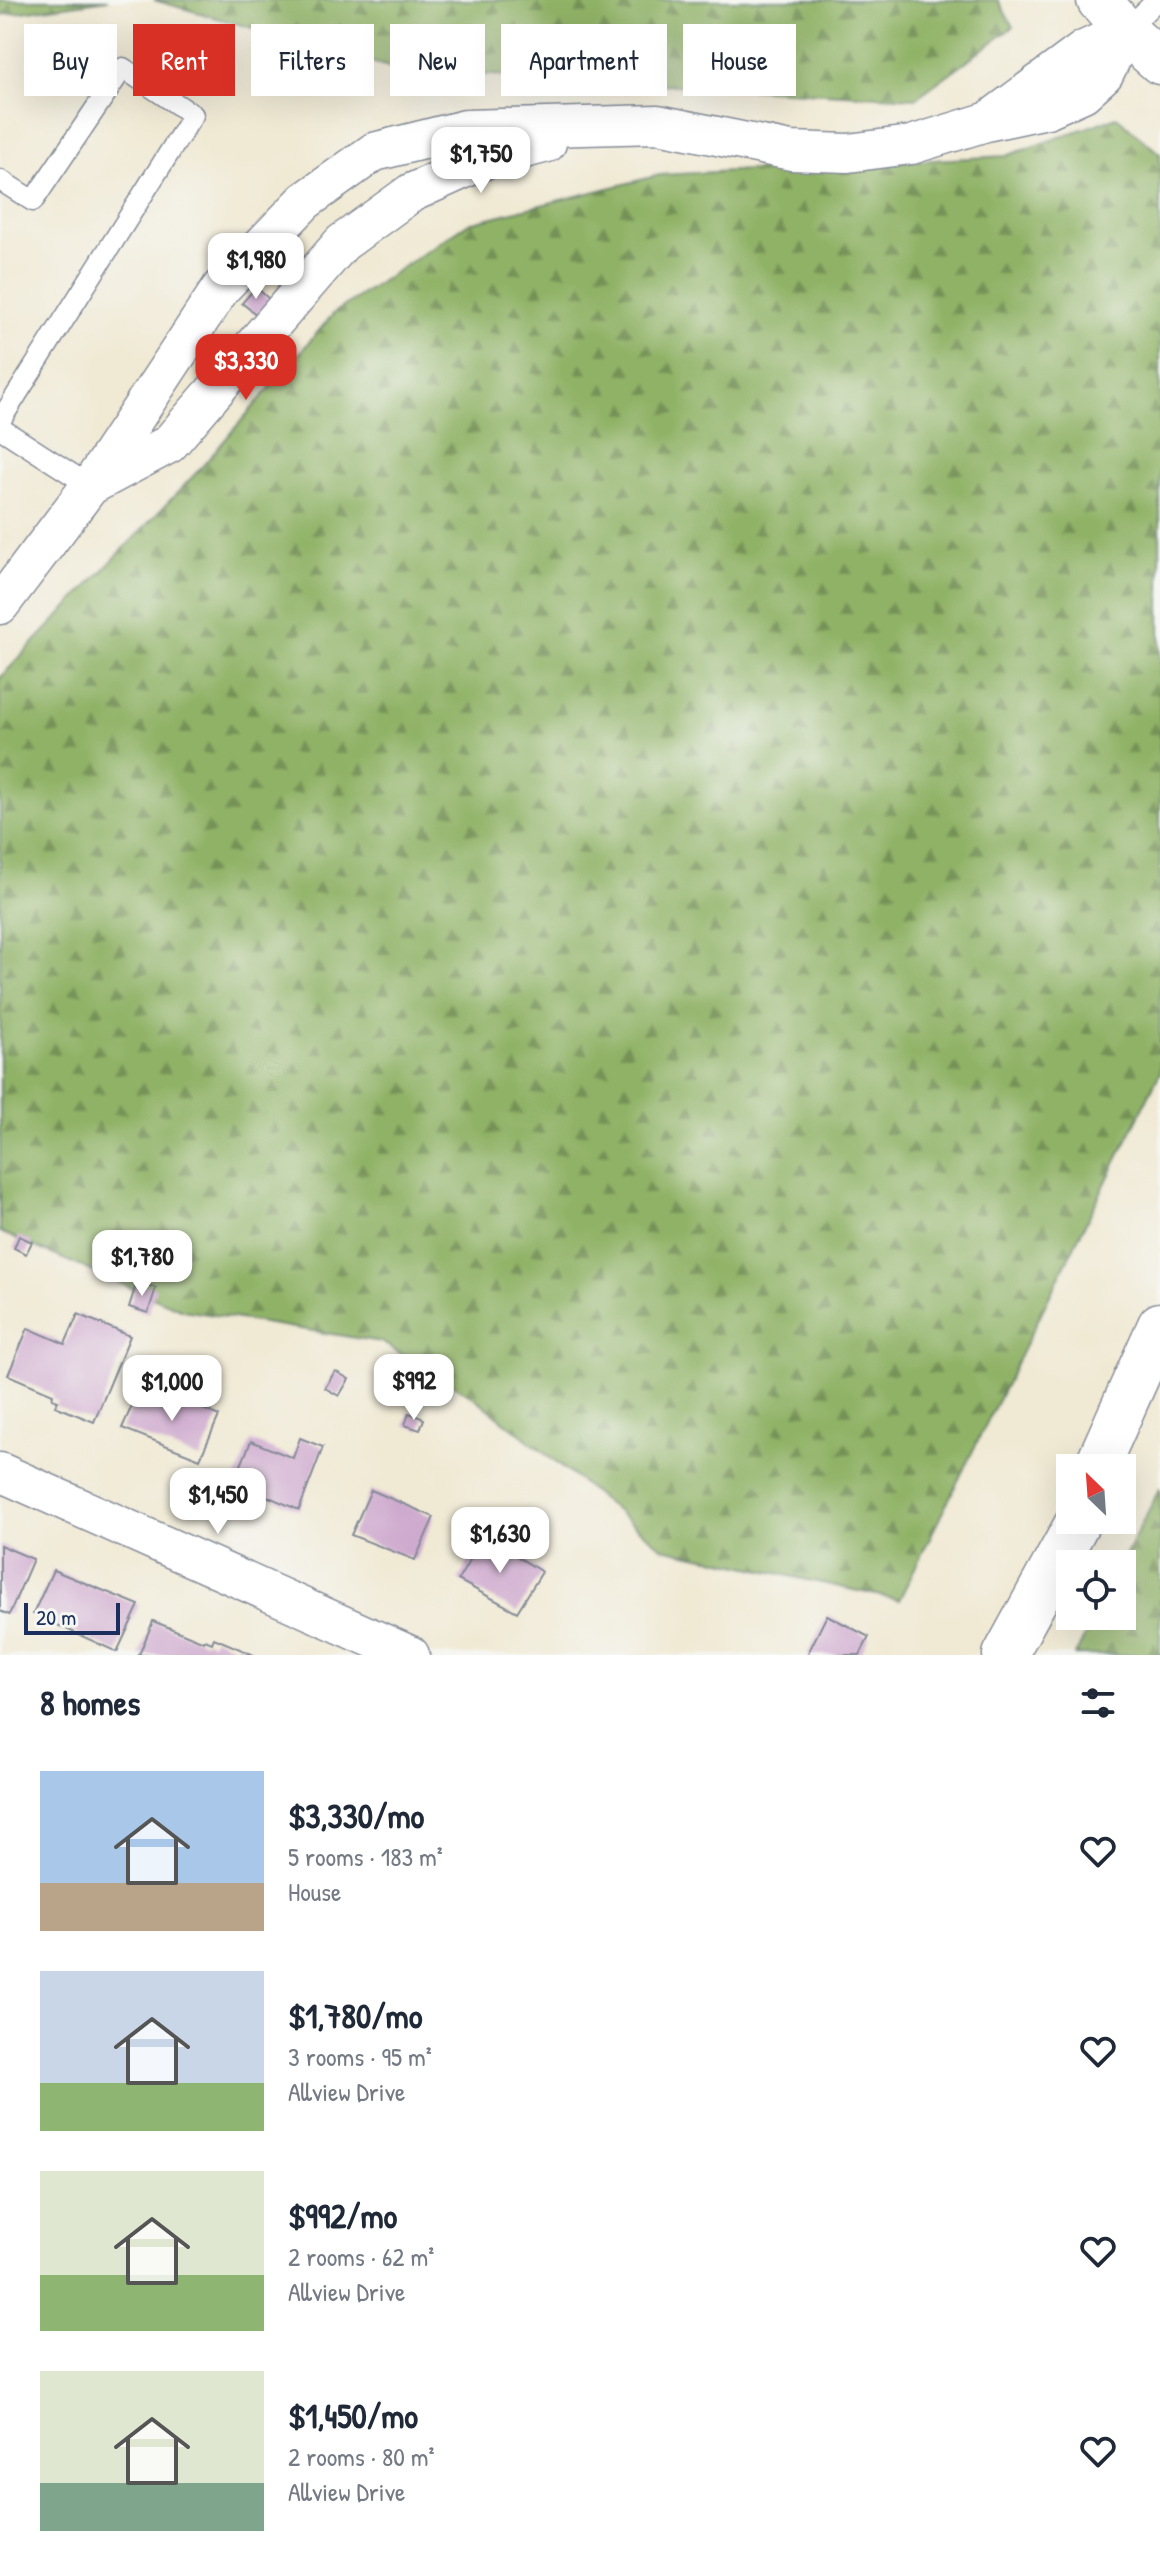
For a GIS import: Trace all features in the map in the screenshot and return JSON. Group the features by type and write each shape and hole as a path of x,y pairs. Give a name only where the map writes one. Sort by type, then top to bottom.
{"main road":[{"path":"1112,16 1160,62"},
{"path":"1102,1454 1160,1325"},
{"path":"1118,1454 1160,1385"},
{"path":"1005,1655 1068,1534"}],"street":[{"path":"0,605 90,486 221,288 374,152 466,129 658,124 791,151 848,153 911,145 986,122 1084,50 1112,16"},
{"path":"90,486 169,444 342,243 411,193 486,159 610,126"},
{"path":"310,207 342,243"},
{"path":"0,1472 387,1650"}],"lane":[{"path":"1112,16 1157,0"},
{"path":"0,180 33,201 123,68 193,115 0,421"},
{"path":"0,428 90,486"}],"green space":[{"path":"0,0 108,0 0,15"},
{"path":"154,0 998,0 1013,27 916,98 796,92 796,24 683,24 683,85 667,85 667,24 501,24 501,76 485,75 485,24 390,24 390,67 374,63 374,24 251,24 251,28"},
{"path":"1117,117 1160,154 1160,1073 899,1600 663,1548 474,1397 381,1342 183,1310 0,1232 0,678 199,470 334,313 469,223 660,175 1006,156"},
{"path":"1160,1488 1160,1655 1075,1655 1088,1630 1136,1630 1136,1550 1128,1550"}],"building":[{"path":"256,287 270,300 257,315 242,303"},
{"path":"19,1236 32,1242 26,1254 14,1248"},
{"path":"137,1282 156,1288 148,1313 129,1307"},
{"path":"78,1314 130,1336 94,1422 55,1406 58,1401 52,1399 53,1394 8,1375 28,1328 65,1344"},
{"path":"335,1371 349,1379 339,1396 325,1388"},
{"path":"157,1388 219,1416 200,1459 122,1428 135,1399 150,1405"},
{"path":"409,1413 424,1419 420,1430 405,1425"},
{"path":"300,1438 323,1447 299,1510 234,1482 251,1441 293,1458"},
{"path":"371,1490 434,1517 415,1560 351,1535"},
{"path":"484,1536 542,1572 517,1612 458,1580"},
{"path":"0,1545 33,1559 9,1615 0,1611"},
{"path":"53,1570 139,1605 117,1652 33,1614"},
{"path":"827,1615 869,1637 860,1655 807,1655"},
{"path":"153,1621 204,1642 212,1643 214,1638 254,1655 139,1655"}]}
